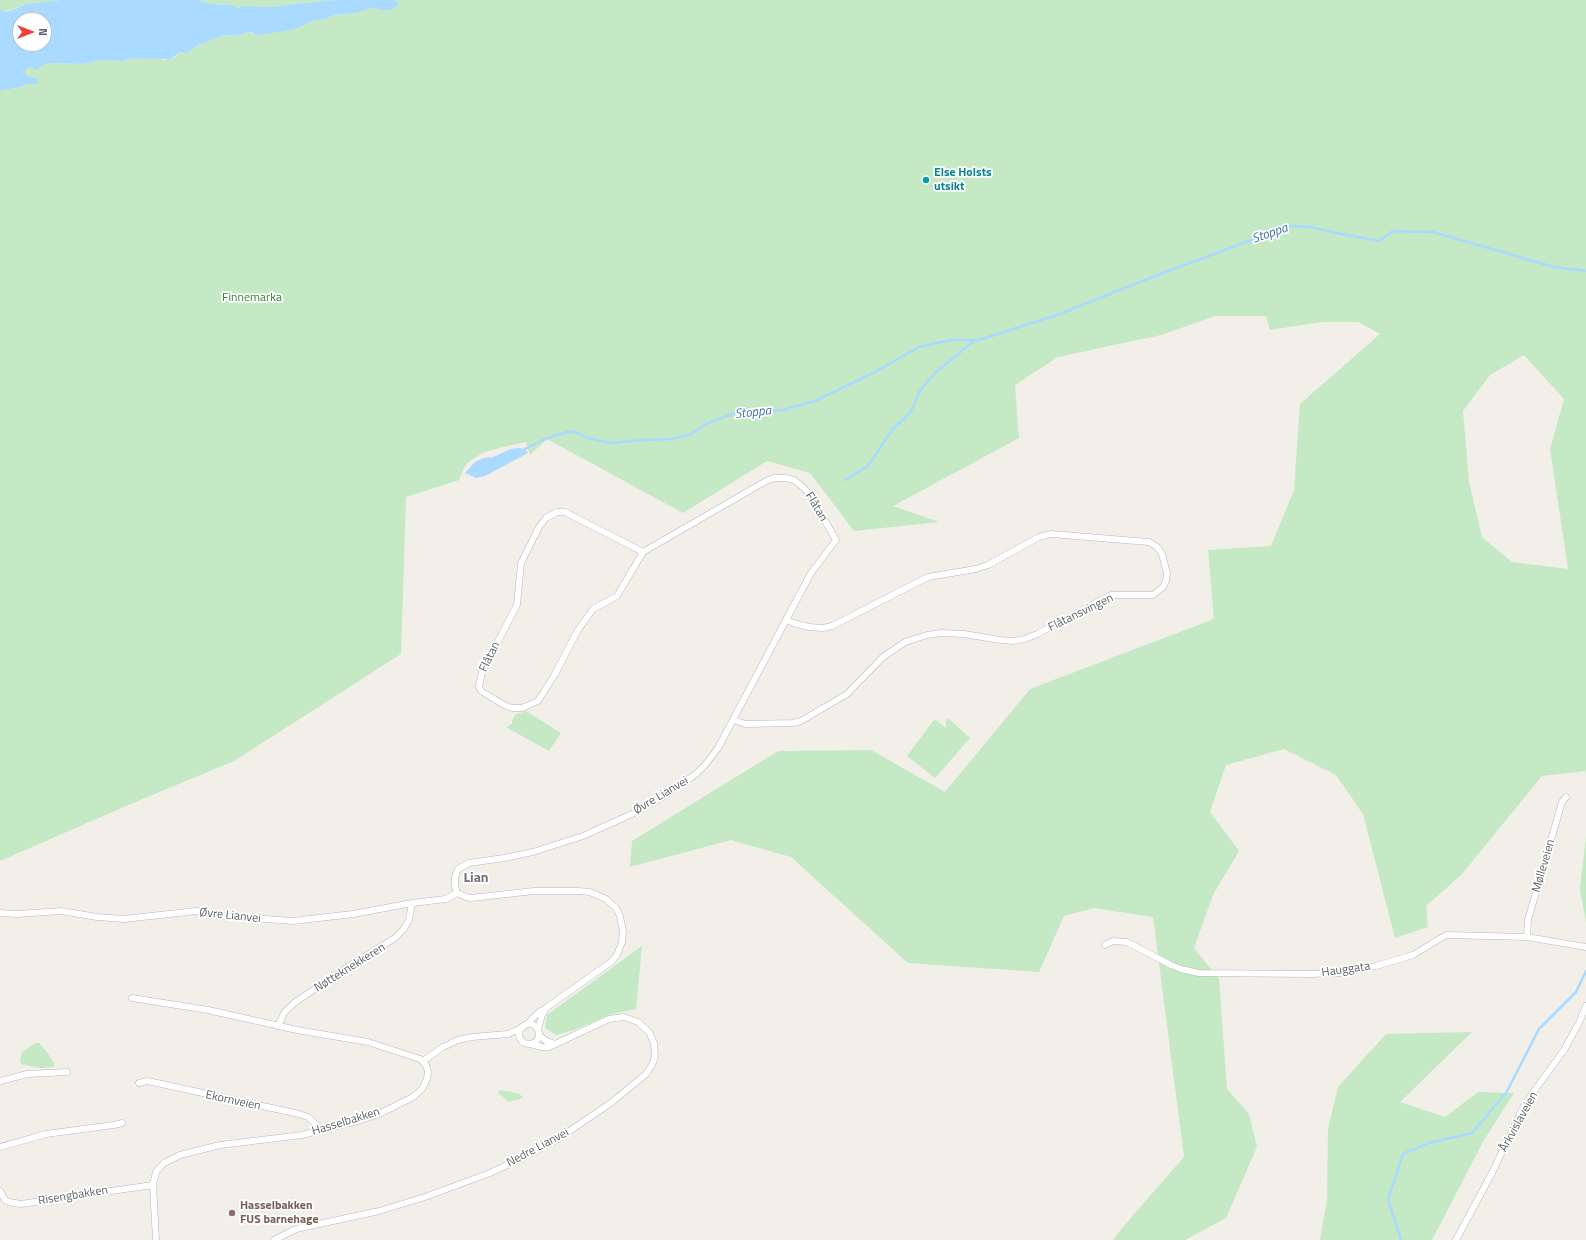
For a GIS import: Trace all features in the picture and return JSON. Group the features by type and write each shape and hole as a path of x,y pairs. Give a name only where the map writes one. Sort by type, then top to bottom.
{"street":[{"name":"Flåtan","path":"643,552 566,512 557,512 546,518 539,527 520,564 517,605 482,672 479,686 481,691 504,705 512,708 522,708 538,701 555,674 578,630 593,609 617,596 643,552 766,481 782,478 794,480 809,493 836,540"},
{"name":"Flåtansvingen","path":"733,720 746,724 801,722 847,694 883,657 905,642 927,635 941,633 964,634 1013,641 1025,639 1112,595 1153,595 1163,587 1168,573 1162,554 1157,547 1149,542 1051,534 1039,537 988,565 976,569 928,577 832,626 823,628 809,627 792,623 786,619"},
{"name":"Øvre Lianvei","path":"0,913 17,914 61,911 97,917 124,919 196,912 223,916 293,921 353,914 412,903 446,899 457,892 455,877 458,869 463,865 476,861 519,855 548,848 597,830 634,813 664,796 696,774 706,765 718,748 814,568 836,540"},
{"name":"Mølleveien","path":"1527,937 1528,920 1562,802 1566,797"},
{"path":"457,892 471,898 534,891 579,891 599,895 616,908 621,920 623,931 622,942 617,955 604,969 533,1016 524,1026 520,1034 522,1041"},
{"name":"Nøtteknekkeren","path":"278,1026 284,1013 294,1003 349,966 395,938 403,930 408,920 412,903"},
{"name":"Hauggata","path":"1105,945 1114,941 1127,942 1171,965 1199,973 1325,974 1355,971 1413,955 1446,935 1527,937 1586,947"},
{"path":"132,998 208,1010 278,1026 368,1042 415,1056 423,1061 443,1047 462,1039 508,1034 524,1026 533,1025 546,1041 556,1044"},
{"name":"Årkvislaveien","path":"1456,1240 1492,1173 1527,1101 1564,1050 1579,1023 1586,1006"},
{"path":"508,1034 530,1044 536,1041 542,1015 546,1008"},
{"name":"Nedre Lianvei","path":"274,1240 296,1230 379,1211 425,1197 490,1173 520,1159 558,1139 612,1102 646,1074 655,1057 654,1042 649,1032 638,1022 624,1017 609,1019 545,1048 530,1044"},
{"name":"Hasselbakken","path":"156,1240 152,1184 156,1172 161,1165 180,1155 226,1144 302,1135 351,1123 379,1114 413,1097 422,1089 427,1079 428,1072 423,1061"},
{"path":"0,1081 27,1074 68,1072"},
{"name":"Ekornveien","path":"139,1083 157,1083 196,1093 299,1114 308,1117 322,1130"},
{"path":"0,1147 46,1134 114,1125 122,1122"},
{"name":"Risengbakken","path":"0,1191 2,1196 9,1202 21,1204 152,1184"}],"green space":[{"path":"0,0 61,0 27,4 5,12 0,9"},
{"path":"198,0 336,0 273,7 243,6 238,10 232,5 211,4"},
{"name":"Finnemarka","path":"396,0 1586,0 1586,775 1585,771 1542,776 1462,874 1426,906 1428,927 1395,938 1363,814 1336,775 1284,749 1226,765 1210,812 1239,851 1213,895 1194,948 1219,979 1227,1089 1249,1114 1257,1147 1226,1218 1185,1240 1113,1240 1184,1157 1153,917 1094,908 1064,916 1039,972 908,963 791,857 731,840 630,867 632,841 778,751 871,750 945,792 1030,689 1214,619 1208,550 1271,546 1294,490 1300,404 1380,334 1358,322 1322,322 1270,330 1266,316 1215,316 1161,335 1058,357 1015,385 1019,438 893,506 939,522 854,531 810,473 767,461 683,513 547,439 530,455 526,442 482,453 465,466 459,480 406,497 401,654 234,761 0,861 0,91 35,84 38,79 26,75 25,71 27,68 32,67 34,69 48,63 83,64 101,60 121,61 133,58 159,58 164,60 174,58 180,52 187,53 198,45 225,35 235,36 249,32 253,34 296,29 312,21 325,19 334,15 356,13 372,8 381,10 399,5","holes":["1524,355 1564,399 1550,449 1568,569 1512,562 1482,537 1469,482 1463,411 1490,375"]},
{"path":"526,711 561,733 549,751 506,727 512,724 515,715"},
{"path":"948,718 970,738 935,778 907,756 933,721 936,720 946,728"},
{"path":"1586,835 1586,922 1580,890"},
{"path":"642,946 636,1009 611,1014 574,1030 556,1035 545,1028 547,1015"},
{"path":"1472,1032 1400,1102 1445,1117 1478,1092 1514,1093 1484,1140 1432,1240 1320,1240 1327,1200 1328,1129 1338,1087 1386,1034"},
{"path":"36,1043 39,1043 48,1053 54,1067 40,1068 21,1064 20,1061 22,1052"},
{"path":"501,1090 519,1094 523,1097 507,1102 506,1099 498,1093 498,1091"}],"water":[{"path":"61,0 198,0 211,4 232,5 238,9 243,6 273,7 336,0 396,0 399,5 391,10 372,8 356,13 334,15 325,19 312,21 296,29 260,35 249,32 235,36 225,35 198,45 187,53 180,52 171,59 133,58 121,61 101,60 83,64 48,63 36,70 31,67 27,68 25,71 26,75 38,79 39,82 0,91 0,9 7,12 27,4"},
{"path":"511,449 525,449 528,453 485,476 476,478 465,473 475,462 484,458 493,457"}],"waterway":[{"name":"Stoppa","path":"525,449 545,439 567,432 576,432 587,438 612,443 672,439 691,434 708,423 735,413 783,410 815,401 875,372 919,347 951,340 979,340 1057,315 1155,276 1289,226 1310,227 1379,241 1393,231 1433,232 1554,267 1586,271"},
{"name":"Stoppa","path":"845,480 868,466 892,430 910,413 921,389 935,373 975,340"},
{"path":"1401,1240 1388,1199 1403,1154 1429,1143 1472,1133 1506,1093 1539,1029 1576,992 1586,971"}],"place":[{"name":"Else Holsts utsikt","path":"926,180"},
{"name":"Hasselbakken FUS barnehage","path":"232,1213"}],"district":[{"name":"Lian","path":"476,879"}]}
